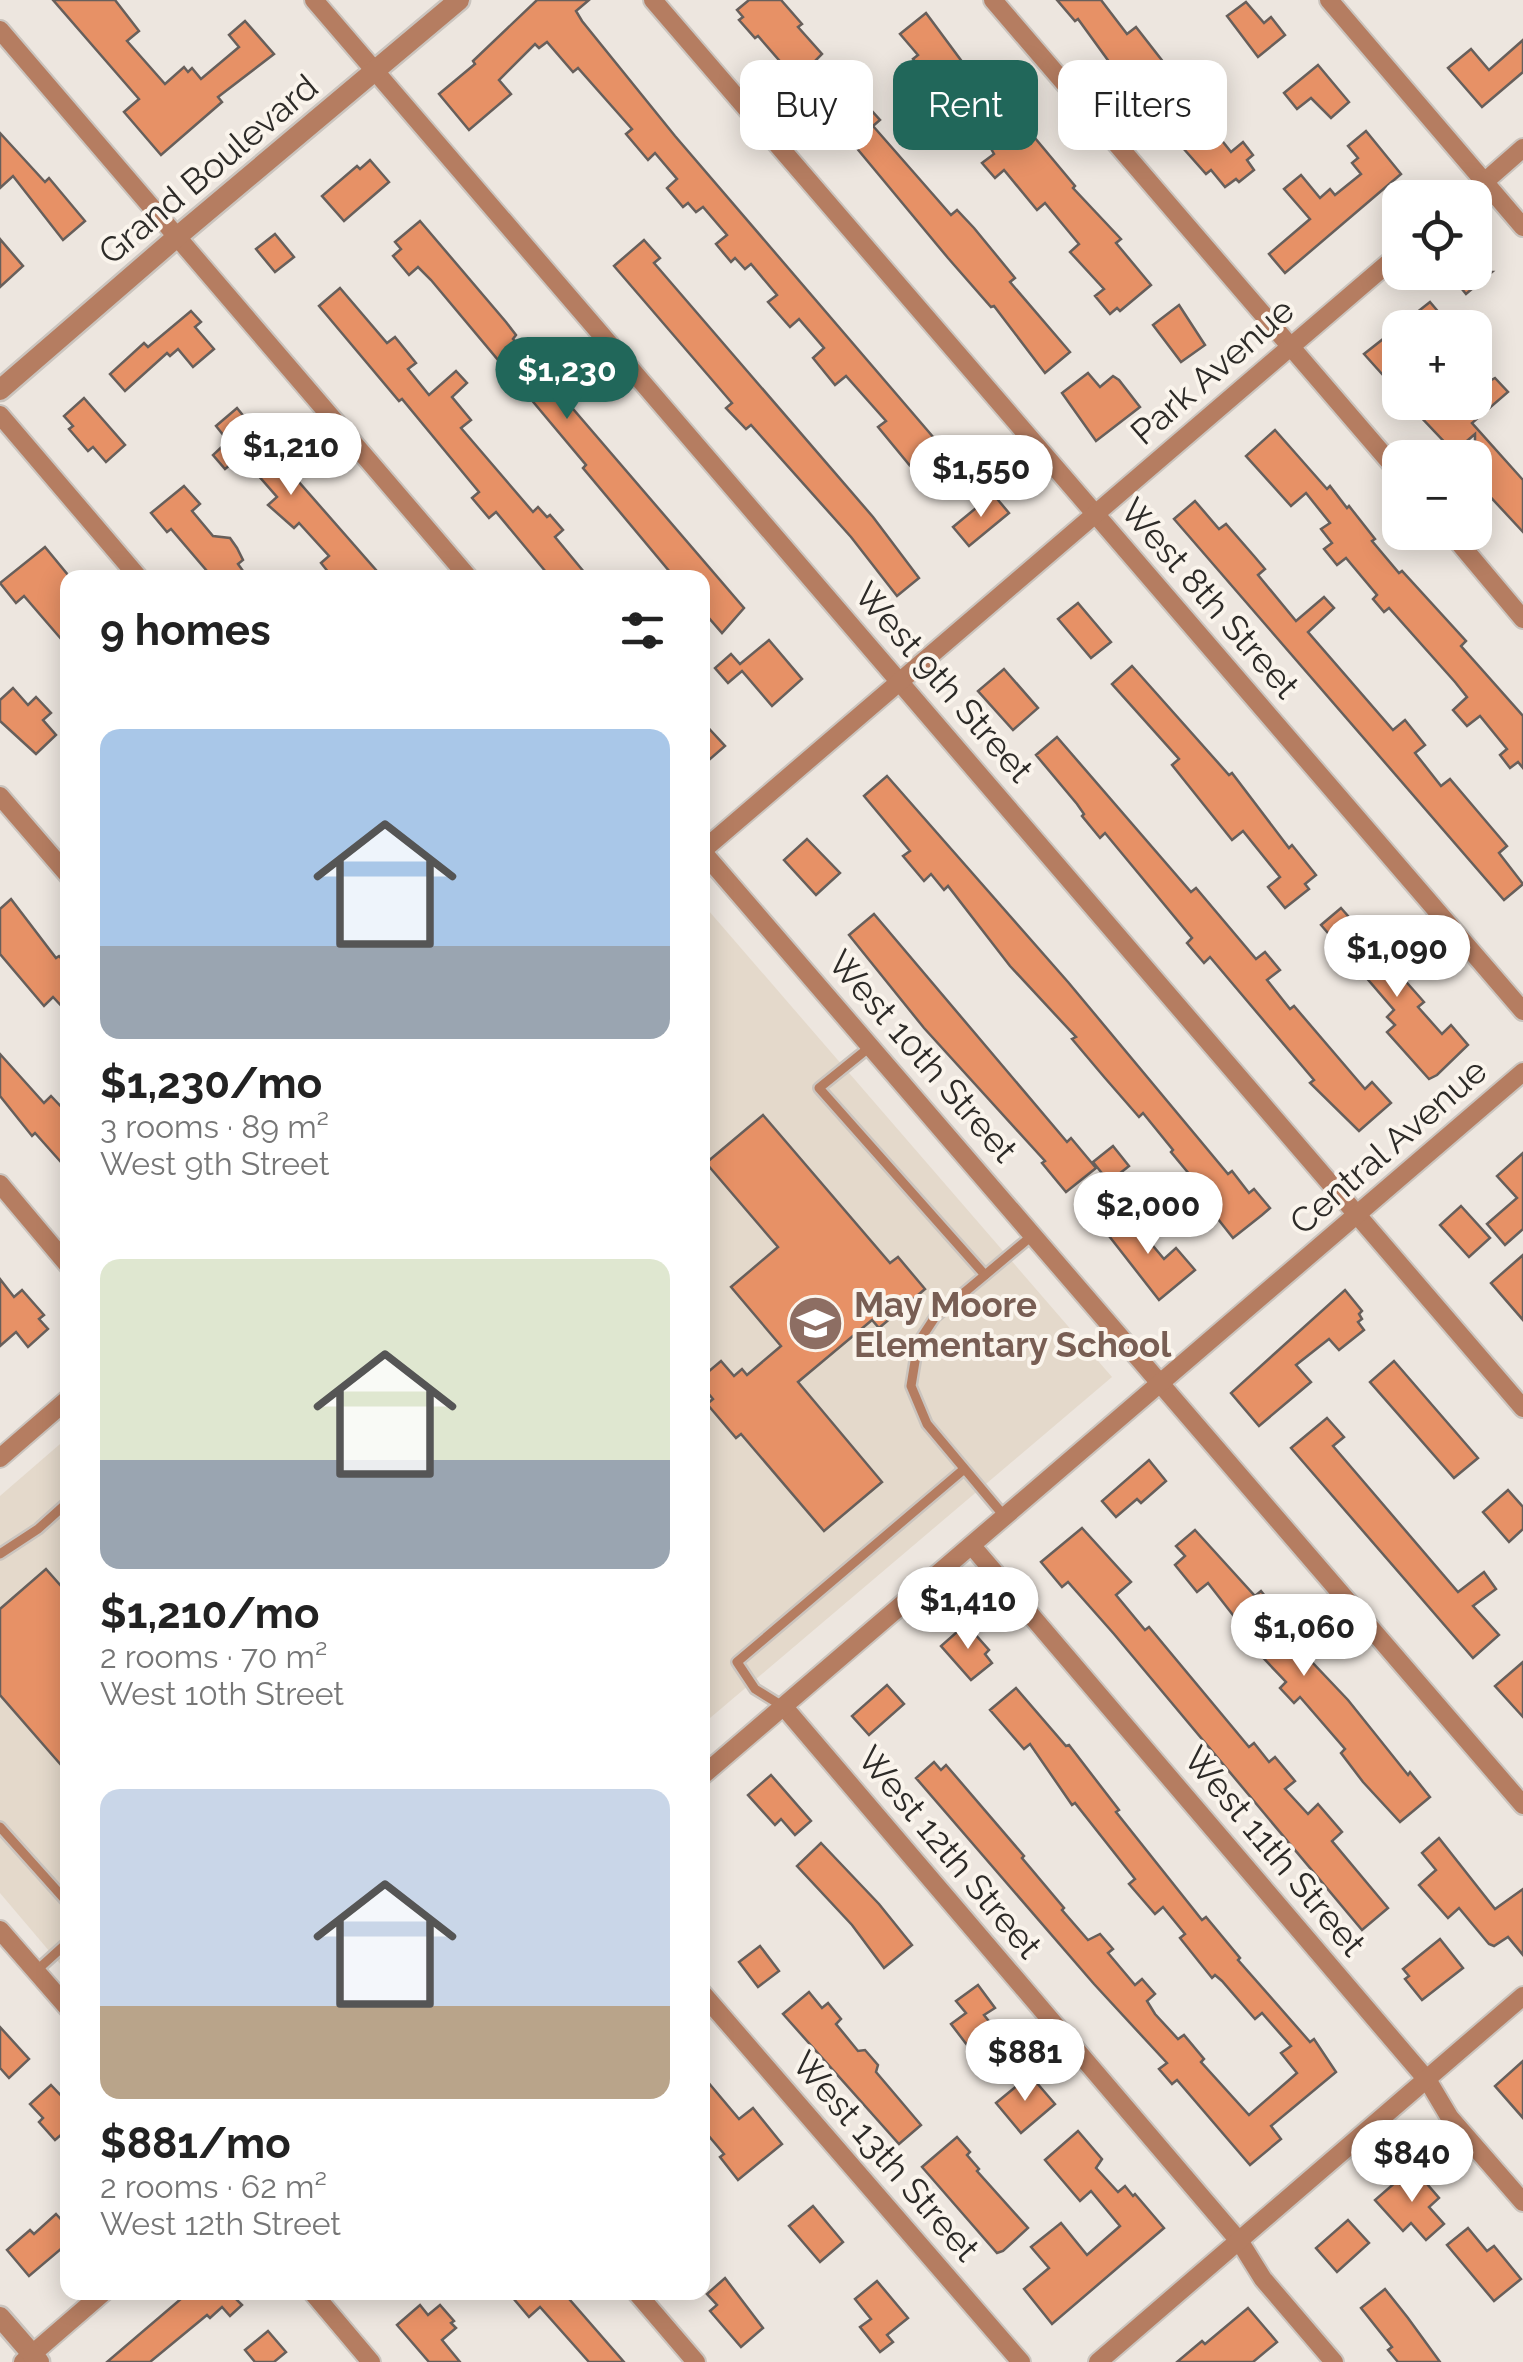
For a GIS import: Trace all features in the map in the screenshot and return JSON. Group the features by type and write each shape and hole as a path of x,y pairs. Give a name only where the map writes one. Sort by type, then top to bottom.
{"street":[{"name":"West 9th Street","path":"314,0 1523,1408"},
{"name":"Grand Boulevard","path":"0,390 459,0"},
{"name":"West 8th Street","path":"653,0 1523,1010"},
{"path":"992,0 1382,453"},
{"path":"1329,0 1482,180"},
{"path":"0,30 462,570"},
{"path":"1486,180 1523,148"},
{"path":"1492,191 1523,227"},
{"name":"Park Avenue","path":"710,844 1382,268"},
{"path":"0,415 133,570"},
{"path":"1465,550 1523,618"},
{"path":"0,796 60,866"},
{"name":"West 10th Street","path":"710,860 1523,1805"},
{"name":"Central Avenue","path":"710,1769 1523,1072"},
{"path":"0,1184 60,1255"},
{"path":"0,1458 60,1406"},
{"name":"West 11th Street","path":"972,1546 1428,2081 1450,2118 1523,2202"},
{"name":"West 12th Street","path":"784,1707 1240,2242 1262,2279 1334,2362"},
{"path":"0,1930 60,1999"},
{"path":"1098,2362 1523,1996"},
{"name":"West 13th Street","path":"710,2002 1021,2362"},
{"path":"0,2317 31,2359 95,2300"},
{"path":"319,2300 371,2362"},
{"path":"643,2300 696,2362"}],"lane":[{"path":"872,1046 819,1088 984,1275"},
{"path":"1006,1517 962,1470 927,1424 911,1386 918,1344 935,1317 1034,1234"},
{"path":"784,1707 756,1688 737,1662 962,1470"},
{"path":"0,1554 60,1509"},
{"path":"0,1827 60,1894"},
{"path":"36,1972 60,1950"}],"shaded area":[{"path":"710,912 1112,1377 710,1718"},
{"path":"60,1444 60,1964 0,1893 0,1496"}],"building":[{"path":"53,0 115,0 139,31 127,41 165,84 184,67 188,72 192,68 201,79 239,47 229,35 245,21 274,54 218,97 222,102 161,155 124,112 139,99"},
{"path":"537,0 589,0 576,11 582,21 675,136 964,473 935,496 878,427 886,421 846,376 835,385 813,358 824,348 799,319 790,327 768,302 777,295 751,264 745,269 735,258 731,262 716,244 727,235 703,207 696,212 688,203 683,207 667,188 677,179 655,153 648,160 626,134 632,129 578,68 573,72 547,42 539,48 535,44 499,80 511,94 469,130 439,94 475,64 473,61"},
{"path":"749,0 781,0 822,54 816,60 779,60 739,20 743,17 737,10"},
{"path":"1057,0 1101,0 1127,34 1136,27 1162,60 1108,60 1078,19 1075,21"},
{"path":"1246,2 1264,23 1271,17 1285,35 1258,57 1227,16"},
{"path":"926,13 961,60 914,60 918,55 900,34"},
{"path":"1523,40 1523,72 1482,107 1448,68 1471,49 1489,70"},
{"path":"1318,65 1349,102 1331,118 1311,98 1297,109 1284,93"},
{"path":"873,126 951,215 957,210 974,228 1015,278 1010,282 1070,352 1045,373 994,306 948,258 858,150 873,150"},
{"path":"1366,131 1401,174 1394,180 1382,180 1382,190 1285,273 1269,254 1310,219 1284,189 1301,175 1320,198 1330,189 1335,195 1361,174 1352,163 1358,158 1348,146"},
{"path":"0,133 45,182 49,178 85,221 63,240 13,176 0,188"},
{"path":"1038,142 1073,188 1121,239 1116,243 1151,285 1120,311 1117,308 1110,314 1095,296 1104,289 1070,252 1079,244 1045,203 1037,210 1004,170 995,178 982,163 994,154 992,150 1038,150"},
{"path":"1243,142 1253,155 1247,160 1254,170 1239,182 1236,179 1225,187 1211,170 1206,174 1185,150 1227,150 1227,147 1231,152"},
{"path":"370,160 389,182 344,221 322,196"},
{"path":"420,221 506,322 516,335 513,339 744,608 722,633 710,619 710,570 668,570 431,280 418,267 409,275 393,256 401,249 395,242"},
{"path":"275,234 294,257 275,272 256,249"},
{"path":"0,239 23,266 0,287"},
{"path":"644,240 660,258 654,263 873,517 919,578 897,596 851,537 751,425 746,429 726,408 732,403 614,266"},
{"path":"340,288 387,343 395,337 416,363 408,369 429,395 456,371 467,383 452,397 471,420 461,428 533,512 538,507 563,530 555,537 582,570 544,570 496,512 489,518 472,498 479,492 319,306"},
{"path":"1430,302 1437,310 1420,310"},
{"path":"1179,305 1205,345 1181,362 1153,325"},
{"path":"191,311 201,322 195,327 214,349 193,367 178,349 170,356 167,353 125,391 110,374 144,343 148,347"},
{"path":"1382,340 1382,374 1364,354"},
{"path":"1088,373 1100,387 1113,376 1140,407 1096,441 1062,393"},
{"path":"1495,378 1508,392 1492,406"},
{"path":"84,398 125,445 106,462 93,447 88,451 69,429 73,426 64,416"},
{"path":"237,408 376,570 327,570 321,563 329,556 299,523 294,528 268,505 277,497 250,466 244,472 235,461 225,469 213,455 228,441 216,426"},
{"path":"1424,420 1475,420 1472,423 1487,440 1475,440 1475,434 1468,440 1443,440"},
{"path":"1275,430 1327,489 1330,486 1349,506 1375,539 1372,541 1466,641 1461,646 1523,716 1523,768 1518,762 1510,768 1500,755 1507,749 1480,716 1467,726 1453,710 1467,697 1455,682 1389,608 1384,612 1373,599 1377,595 1346,558 1337,565 1324,549 1332,543 1321,529 1330,523 1306,493 1291,506 1246,456"},
{"path":"1492,445 1523,480 1523,532 1492,499"},
{"path":"184,486 200,504 192,511 213,536 230,538 237,548 243,560 238,564 242,570 206,570 171,529 167,532 151,513"},
{"path":"993,494 1009,513 969,546 953,527"},
{"path":"1195,501 1219,529 1226,524 1265,569 1258,575 1296,621 1324,597 1334,608 1308,632 1393,730 1405,720 1425,745 1415,753 1441,786 1450,779 1507,846 1499,853 1523,884 1504,900 1174,519"},
{"path":"45,547 64,570 60,570 60,638 24,596 16,603 0,583"},
{"path":"1078,603 1111,642 1091,658 1058,619"},
{"path":"769,640 802,679 772,706 742,671 728,683 715,668 731,654 740,664"},
{"path":"1132,666 1229,775 1232,773 1289,848 1292,845 1316,875 1305,884 1309,889 1285,908 1268,887 1280,877 1243,831 1232,840 1172,765 1179,759 1112,684"},
{"path":"1004,669 1038,708 1013,730 978,691"},
{"path":"13,688 28,705 36,697 51,713 43,720 56,735 36,754 0,721 0,700"},
{"path":"710,730 725,746 710,759"},
{"path":"1057,737 1191,892 1196,888 1256,959 1265,952 1280,970 1267,980 1290,1009 1294,1006 1365,1089 1372,1082 1391,1103 1359,1131 1310,1083 1314,1080 1210,957 1204,963 1187,943 1192,938 1105,833 1100,838 1082,816 1077,804 1036,755"},
{"path":"887,776 1068,982 1228,1174 1232,1171 1249,1193 1254,1189 1270,1208 1262,1215 1233,1238 1214,1214 1219,1210 1173,1150 1143,1113 1139,1117 1105,1078 1072,1039 1076,1037 1010,966 948,886 944,890 931,874 924,881 903,856 910,851 864,796"},
{"path":"807,839 840,873 816,895 784,860"},
{"path":"11,899 56,958 60,957 60,1004 53,997 44,1006 0,954 0,909"},
{"path":"1341,908 1424,1002 1418,1007 1442,1034 1451,1025 1468,1045 1437,1075 1429,1079 1387,1032 1395,1025 1387,1017 1394,1010 1321,925"},
{"path":"874,914 1067,1142 1071,1138 1096,1168 1066,1192 1042,1163 1045,1161 924,1028 849,935"},
{"path":"0,1054 44,1103 51,1096 60,1106 60,1161 35,1133 32,1136 0,1096"},
{"name":"May Moore Elementary School","path":"763,1115 890,1263 898,1257 925,1289 879,1328 872,1320 798,1382 882,1482 824,1531 741,1434 736,1438 710,1408 710,1370 721,1361 734,1376 742,1369 747,1375 781,1346 731,1287 778,1247 710,1168 710,1160"},
{"path":"1113,1146 1129,1166 1109,1182 1093,1162"},
{"path":"1523,1153 1523,1229 1505,1245 1487,1224 1517,1198 1497,1176"},
{"path":"1461,1206 1490,1238 1469,1257 1440,1225"},
{"path":"1123,1210 1164,1259 1176,1248 1195,1270 1159,1300 1102,1227"},
{"path":"1523,1255 1523,1320 1491,1283"},
{"path":"0,1279 14,1297 22,1290 44,1315 39,1319 48,1329 28,1347 16,1332 0,1346"},
{"path":"1345,1290 1362,1311 1358,1322 1364,1330 1339,1350 1329,1339 1296,1365 1311,1382 1259,1426 1231,1393"},
{"path":"1394,1361 1478,1458 1454,1478 1370,1382"},
{"path":"1327,1418 1344,1437 1333,1446 1458,1592 1484,1572 1496,1589 1473,1606 1499,1635 1473,1658 1291,1448"},
{"path":"1149,1460 1166,1481 1141,1503 1137,1499 1116,1517 1102,1501"},
{"path":"1508,1490 1523,1507 1523,1529 1509,1542 1483,1512"},
{"path":"1082,1528 1131,1582 1116,1595 1145,1630 1149,1627 1249,1747 1254,1743 1269,1762 1275,1757 1295,1781 1285,1789 1308,1814 1318,1804 1342,1832 1332,1841 1388,1908 1362,1930 1114,1634 1068,1582 1062,1587 1041,1562"},
{"path":"1195,1530 1255,1596 1261,1591 1282,1617 1275,1623 1348,1700 1430,1797 1400,1822 1363,1782 1341,1753 1345,1749 1300,1697 1294,1703 1280,1688 1286,1682 1235,1628 1240,1624 1208,1583 1197,1592 1175,1565 1185,1556 1176,1546"},
{"path":"46,1569 60,1585 60,1764 0,1695 0,1609"},
{"path":"966,1624 989,1650 985,1654 992,1663 971,1680 941,1646"},
{"path":"1523,1662 1523,1717 1495,1686"},
{"path":"887,1685 904,1704 869,1735 852,1716"},
{"path":"1016,1688 1069,1745 1119,1810 1116,1812 1202,1920 1206,1917 1310,2042 1314,2039 1336,2072 1271,2126 1281,2139 1250,2165 1177,2080 1172,2084 1159,2069 1167,2063 916,1778 934,1762 941,1770 946,1765 1024,1856 1088,1940 1100,1934 1113,1949 1108,1953 1135,1985 1142,1979 1155,1994 1147,2001 1155,2014 1178,2039 1184,2035 1204,2059 1201,2062 1249,2115 1297,2073 1281,2053 1291,2046 1262,2013 1255,2019 1222,1981 1215,1975 1212,1978 1180,1938 1185,1934 1163,1907 1155,1914 1129,1884 1135,1879 1075,1803 1072,1805 1030,1744 1024,1749 990,1710"},
{"path":"771,1775 811,1821 795,1835 781,1819 775,1825 748,1795"},
{"path":"1439,1838 1495,1909 1523,1889 1523,1955 1508,1937 1494,1946 1489,1944 1459,1908 1448,1918 1419,1885 1436,1870 1422,1853"},
{"path":"821,1843 912,1945 884,1968 852,1925 797,1866"},
{"path":"1440,1939 1463,1968 1422,2000 1405,1979 1409,1976 1403,1969"},
{"path":"760,1946 779,1971 758,1987 739,1962"},
{"path":"978,1985 995,2008 984,2015 992,2025 967,2045 951,2024 966,2013 956,2001"},
{"path":"809,1992 822,2008 828,2003 841,2019 836,2024 858,2051 865,2050 878,2065 876,2072 921,2125 899,2144 783,2014"},
{"path":"0,2027 29,2059 9,2078 0,2068"},
{"path":"1523,2061 1523,2118 1495,2086"},
{"path":"1030,2075 1055,2104 1021,2133 996,2103"},
{"path":"51,2085 60,2095 60,2136 55,2140 39,2122 43,2118 30,2104"},
{"path":"710,2085 739,2119 753,2108 782,2144 738,2180 720,2157 724,2154 710,2137"},
{"path":"1078,2131 1102,2159 1096,2168 1118,2192 1125,2186 1135,2194 1164,2228 1052,2324 1024,2289 1049,2268 1031,2247 1061,2223 1087,2255 1120,2226 1091,2191 1080,2201 1045,2160"},
{"path":"957,2137 970,2152 967,2155 977,2171 1028,2228 1003,2251 997,2253 922,2167"},
{"path":"1415,2170 1439,2198 1429,2207 1444,2224 1426,2240 1411,2223 1403,2231 1375,2200"},
{"path":"813,2206 843,2242 820,2262 789,2226"},
{"path":"56,2214 60,2218 60,2250 29,2276 7,2250 30,2230 34,2234"},
{"path":"1348,2220 1369,2243 1337,2272 1316,2248"},
{"path":"1468,2228 1487,2251 1494,2246 1521,2279 1494,2301 1447,2245"},
{"path":"725,2278 763,2328 741,2347 710,2311 717,2305 710,2291"},
{"path":"877,2281 908,2318 887,2335 893,2342 880,2352 860,2327 871,2319 855,2299"},
{"path":"1385,2289 1440,2362 1398,2362 1388,2350 1392,2347 1361,2308"},
{"path":"180,2300 237,2300 242,2305 230,2316 222,2307 210,2318 207,2315 150,2362 107,2362"},
{"path":"515,2300 570,2300 624,2362 589,2362 540,2307 529,2317"},
{"path":"420,2305 428,2315 440,2305 454,2321 451,2323 456,2328 442,2340 460,2362 429,2362 397,2325"},
{"path":"1248,2308 1277,2342 1253,2362 1177,2362 1202,2341 1205,2344"},
{"path":"268,2331 286,2352 274,2362 255,2362 245,2350"}],"place":[{"name":"May Moore Elementary School","path":"815,1324"}]}
